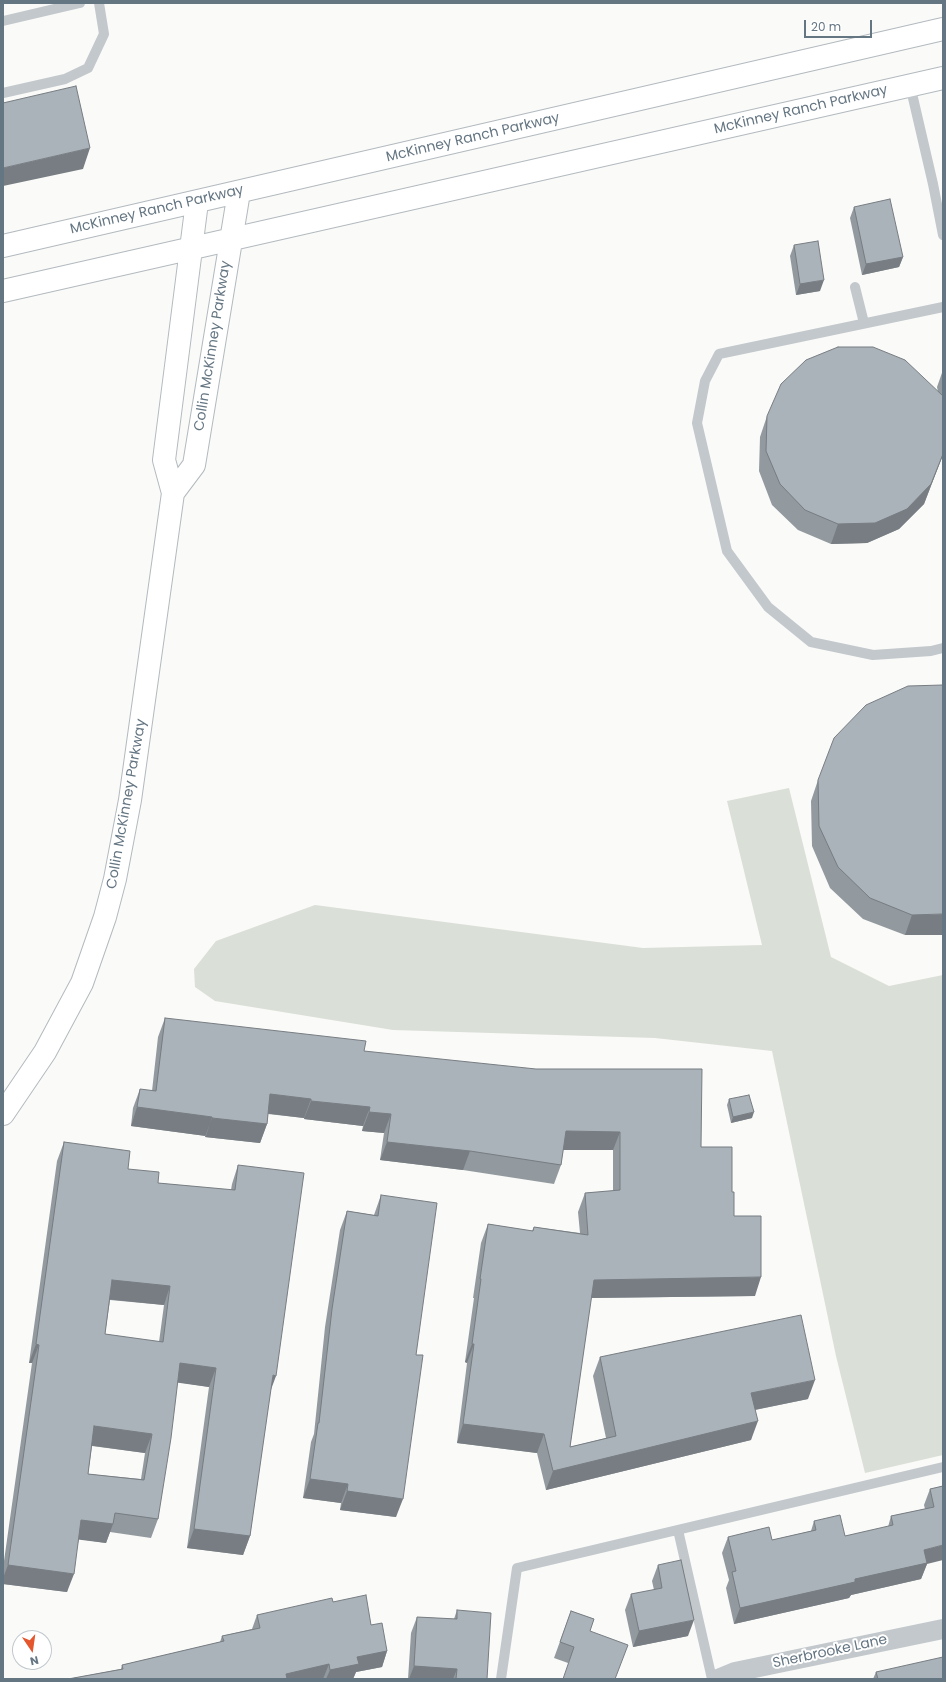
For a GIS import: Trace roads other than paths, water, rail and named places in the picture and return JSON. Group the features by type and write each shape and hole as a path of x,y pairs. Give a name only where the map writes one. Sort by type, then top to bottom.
{"main road":[{"name":"McKinney Ranch Parkway","path":"3,246 943,29"},
{"name":"McKinney Ranch Parkway","path":"3,291 943,78"},
{"name":"Collin McKinney Parkway","path":"173,493 194,465 238,192"},
{"name":"Collin McKinney Parkway","path":"3,1114 45,1052 82,983 105,917 116,879 130,800 173,493 164,460 197,202"}],"street":[{"name":"Sherbrooke Lane","path":"718,1679 735,1672 943,1628"}],"lane":[{"path":"3,21 80,3"},
{"path":"3,93 65,79 88,68 104,34 99,3"},
{"path":"910,85 943,235"},
{"path":"856,287 864,323"},
{"path":"943,307 719,354 705,381 697,423 727,551 768,608 811,642 873,655 931,651 943,648"},
{"path":"501,1679 517,1568 943,1468"},
{"path":"678,1530 712,1679"}]}
